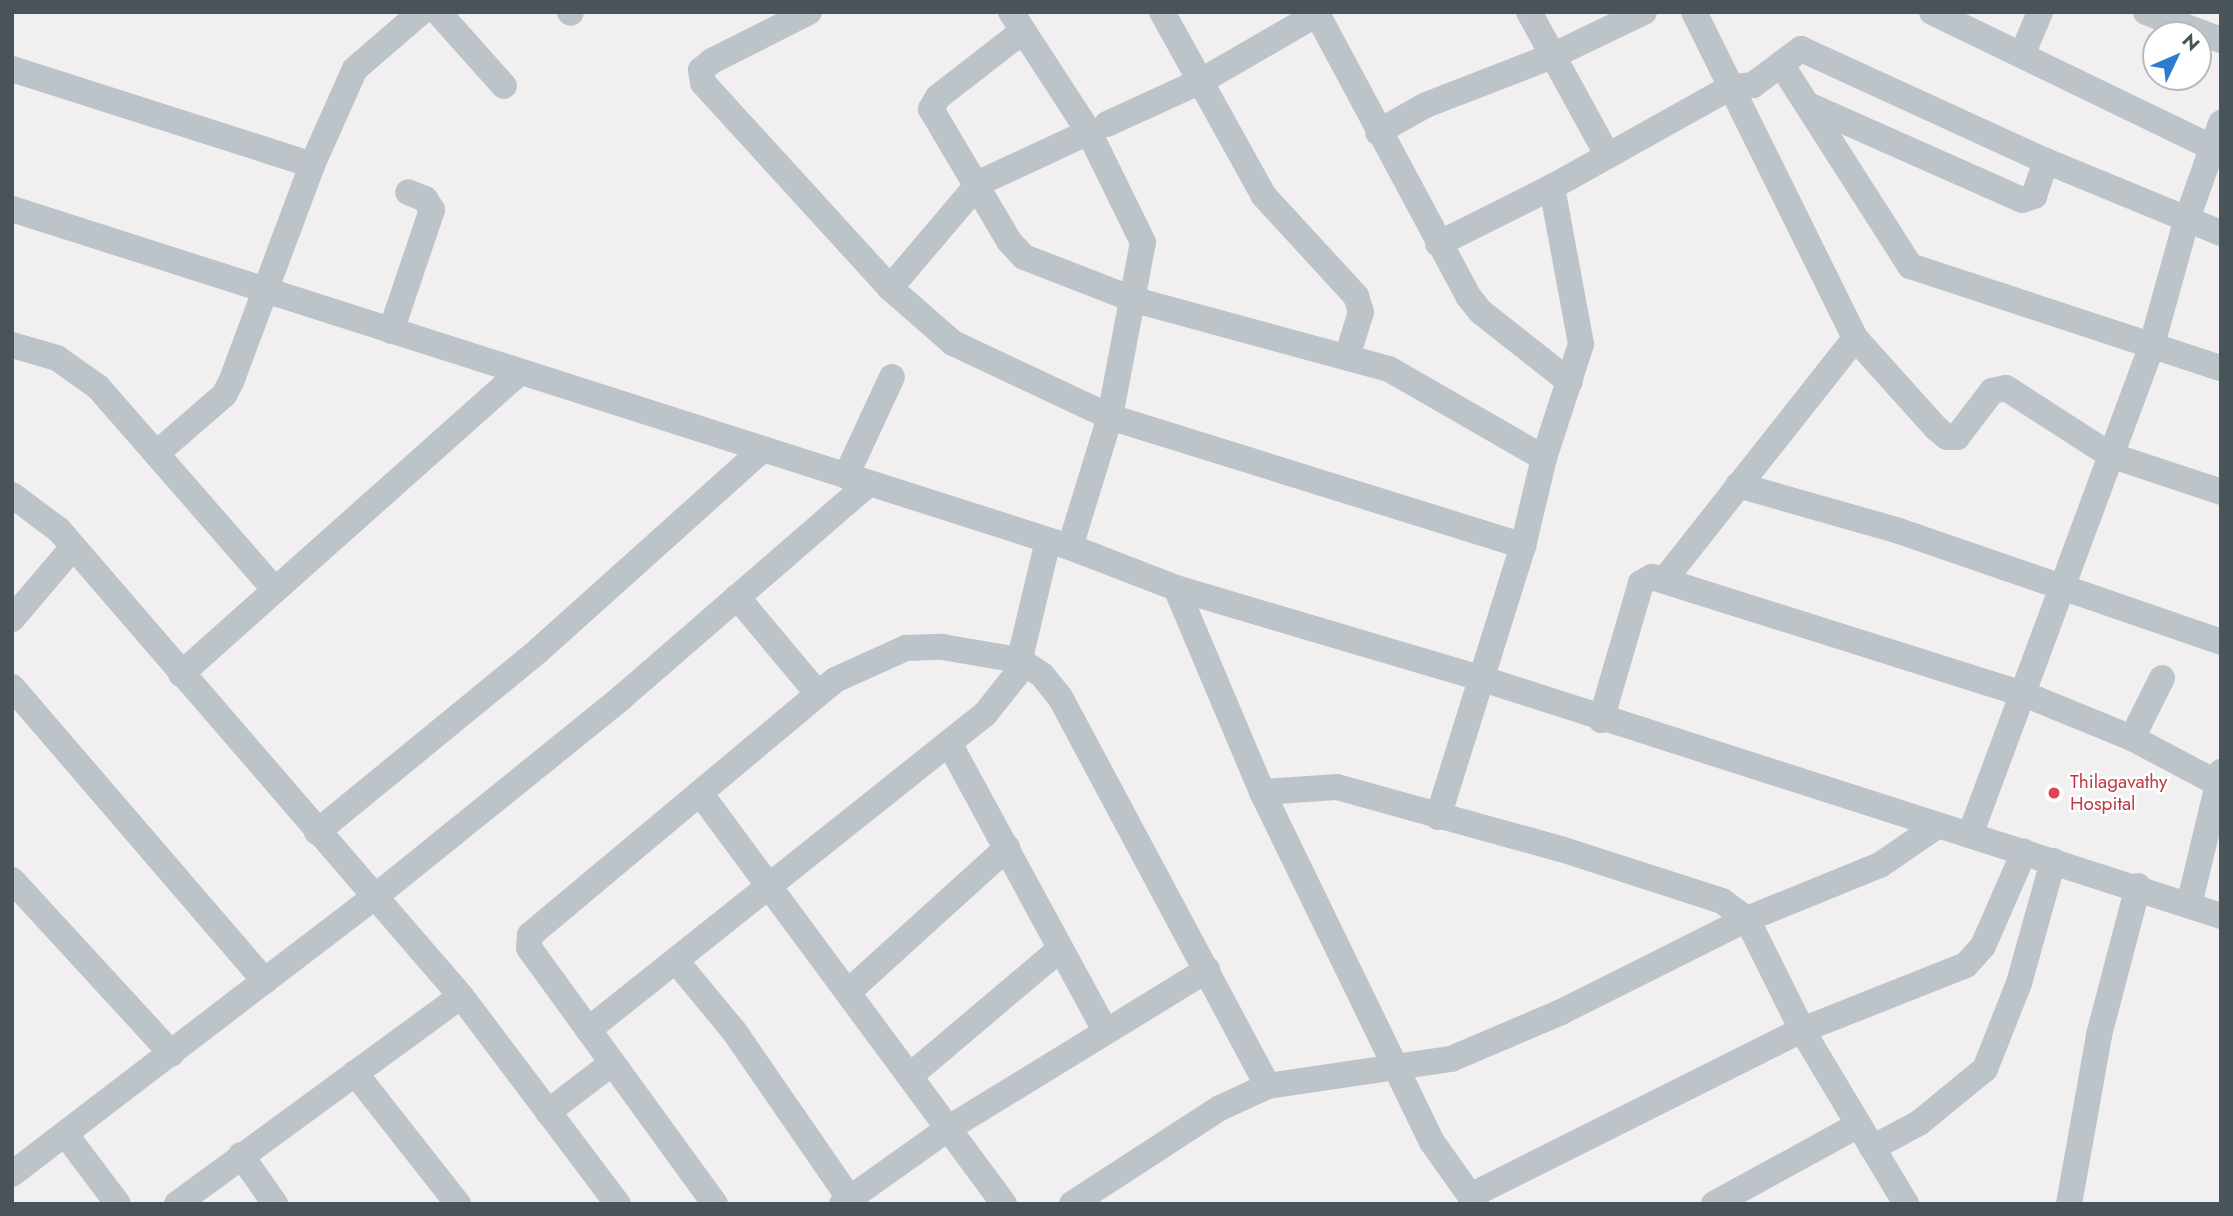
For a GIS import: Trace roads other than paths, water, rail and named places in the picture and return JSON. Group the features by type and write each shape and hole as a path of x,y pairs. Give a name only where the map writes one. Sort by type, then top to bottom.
{"street":[{"path":"157,453 224,395 312,165 355,69 421,12"},
{"path":"438,12 504,86"},
{"path":"809,12 712,61 701,70 703,83 890,288 953,343 1110,417 1523,547"},
{"path":"1162,12 1203,80 1264,196 1356,296 1361,312 1348,357"},
{"path":"1529,12 1550,57 1608,156"},
{"path":"1378,132 1426,105 1550,57 1644,12"},
{"path":"1694,12 1855,338 1947,437 1957,437 1968,426 1992,391 2006,388 2110,455 2221,492"},
{"path":"1932,12 2022,55 2216,135 2186,222 2151,348 1970,835"},
{"path":"2146,12 2221,40"},
{"path":"890,288 979,183 1203,80 1317,13 1438,244 1480,312 1570,382"},
{"path":"2022,55 2037,14"},
{"path":"588,1030 770,888 949,743 1007,689 1059,544 1110,417 1135,300 1143,242 1098,128 1017,22 938,97 931,108 979,183 1009,241 1024,257 1135,300 1389,369 1544,458"},
{"path":"1438,244 1552,187 1731,87 1753,85 1801,49 2046,161 2186,222 2221,233"},
{"path":"1781,64 1910,266 2151,348 2221,368"},
{"path":"12,69 312,165"},
{"path":"1808,105 2022,200 2034,196 2046,161"},
{"path":"1438,817 1483,679 1488,650 1523,547 1544,458 1581,344 1552,187"},
{"path":"391,331 432,210 425,199 408,192"},
{"path":"12,209 1059,544 1176,588 1483,679 1937,826 2138,886 2221,916"},
{"path":"1601,719 1641,583 1658,578 1738,485 1855,338"},
{"path":"12,345 57,358 98,387 275,590"},
{"path":"181,674 520,372"},
{"path":"12,1174 376,896 621,698 737,597 857,480 892,377"},
{"path":"317,832 538,650 762,450"},
{"path":"1738,485 1899,531 2221,642"},
{"path":"12,495 59,530 317,832 376,896 461,996 618,1204"},
{"path":"12,619 74,547"},
{"path":"1658,578 2024,694 2219,777 2189,905"},
{"path":"1176,588 1262,793 1399,1067 1432,1142 1473,1200 1802,1030 1966,965 1983,946 2024,852"},
{"path":"737,597 818,694"},
{"path":"715,1204 529,948 530,935 835,680 906,648 942,647 1019,660 1042,675 1060,697 1268,1086"},
{"path":"2132,738 2162,678"},
{"path":"12,687 265,981"},
{"path":"949,743 1059,950 1105,1030"},
{"path":"1262,793 1337,787 1561,849 1721,901 1747,919 1802,1030 1906,1204"},
{"path":"700,793 1004,1204"},
{"path":"1072,1204 1220,1108 1268,1086 1399,1067 1420,1067 1463,1054 1561,1012 1747,919 1880,865 1937,826"},
{"path":"848,992 1007,848"},
{"path":"1714,1204 1865,1137 1919,1123 1985,1069 2019,983 2053,861"},
{"path":"12,880 172,1054"},
{"path":"2069,1204 2099,1035 2138,886"},
{"path":"911,1075 1059,950"},
{"path":"676,961 734,1031 846,1202 949,1128 1105,1030 1207,970"},
{"path":"177,1204 461,996"},
{"path":"548,1112 612,1063"},
{"path":"355,1073 458,1204"},
{"path":"66,1135 118,1204"},
{"path":"242,1155 275,1204"}],"place":[{"name":"Thilagavathy Hospital","path":"2054,793"}]}
